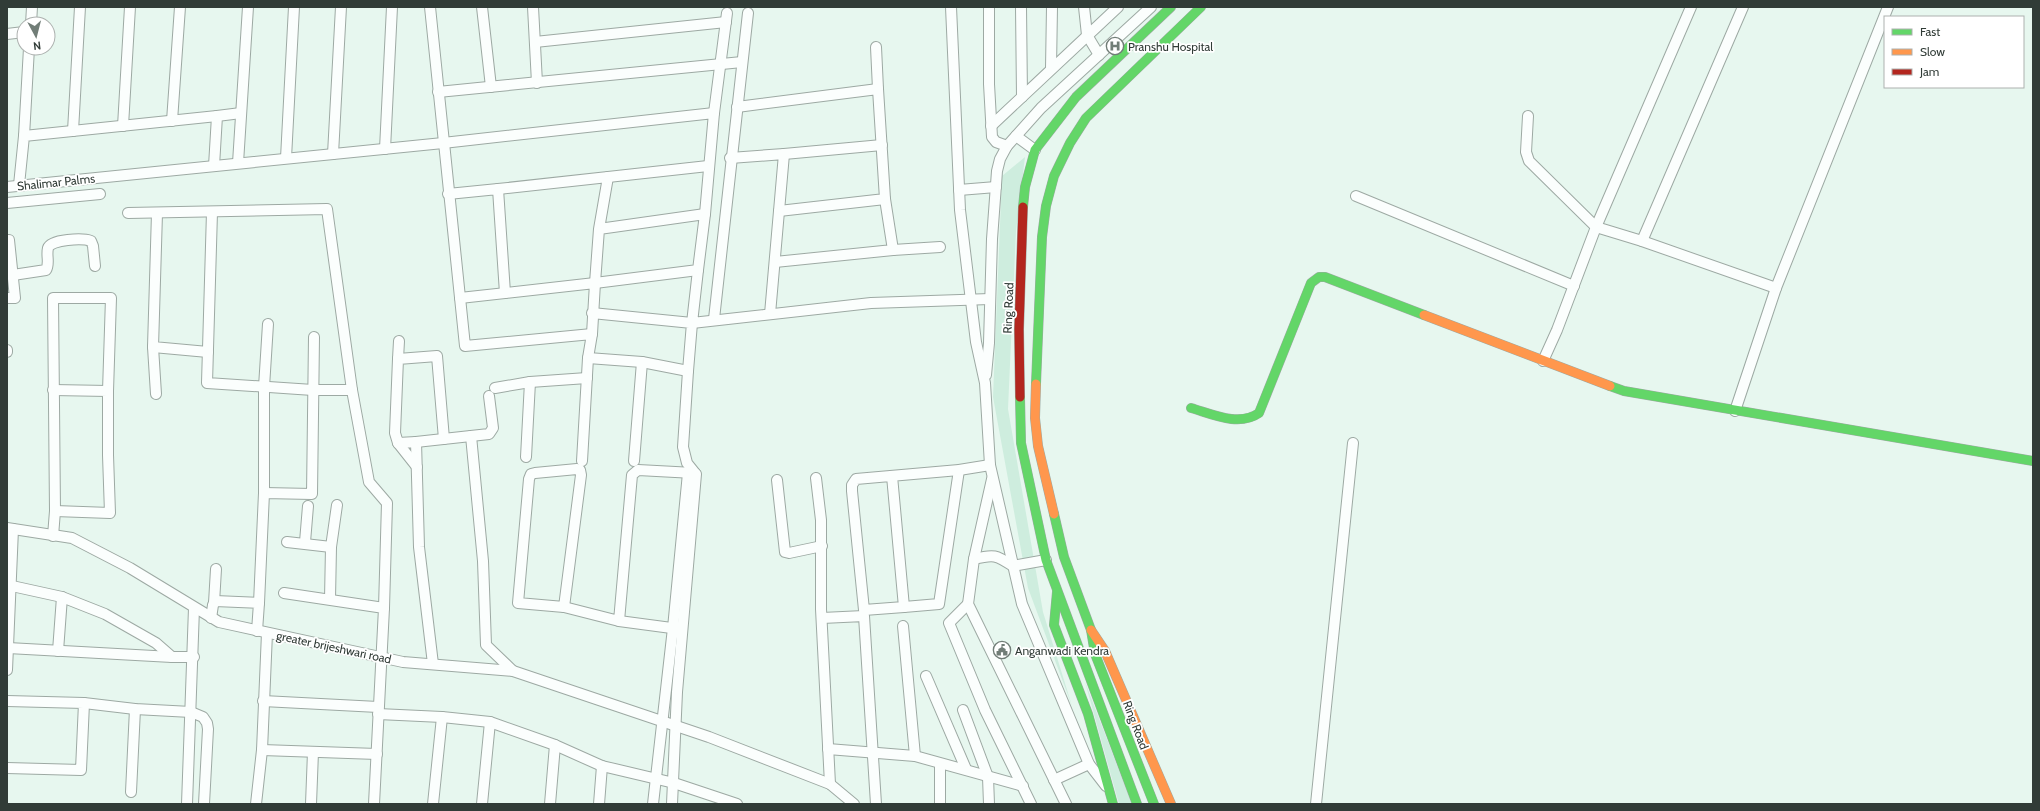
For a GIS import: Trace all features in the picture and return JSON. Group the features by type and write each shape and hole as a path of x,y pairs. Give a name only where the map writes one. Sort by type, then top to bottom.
{"main road":[{"name":"Ring Road","path":"1137,804 1046,560 1027,477 1020,426 1019,329 1022,216 1025,187 1035,150 1076,96 1171,7"},
{"path":"1172,804 1105,651 1091,630 1064,557 1038,446 1036,410 1042,237 1046,206 1054,176 1070,143 1086,118 1202,7"},
{"path":"1191,408 1241,420 1255,417 1265,399 1311,283 1319,277 1325,277 1624,391 2033,461"},
{"path":"1057,592 1054,625 1088,714 1113,804"},
{"name":"Ring Road","path":"1091,630 1095,654 1154,804"}],"street":[{"path":"73,131 80,7"},
{"path":"123,126 130,7"},
{"path":"172,121 180,7"},
{"path":"238,163 248,7"},
{"path":"286,158 294,7"},
{"path":"333,154 341,7"},
{"path":"385,149 392,7"},
{"path":"430,7 448,194 465,346 592,334"},
{"path":"482,7 491,87"},
{"path":"533,7 537,83"},
{"path":"951,7 959,190 976,342 985,383 992,477 1022,604 1089,764 1108,790"},
{"path":"989,7 992,138 996,142 1007,146"},
{"path":"1021,7 1022,96"},
{"path":"1051,68 1052,7"},
{"path":"1084,7 1088,35 1099,55"},
{"path":"991,126 1051,68 1118,7"},
{"path":"985,383 989,343 996,187 1000,159 1007,146 1041,108 1151,7"},
{"path":"1542,361 1557,330 1596,227 1691,7"},
{"path":"1642,241 1743,7"},
{"path":"714,319 730,158 748,13"},
{"path":"1735,411 1776,288 1884,17"},
{"path":"535,42 727,18 708,166 705,214 688,371 683,447 684,457 692,472 678,629 676,726 672,804"},
{"path":"876,47 885,199 893,250"},
{"path":"19,185 24,136 29,56"},
{"path":"438,92 742,62"},
{"path":"737,107 878,89"},
{"path":"24,136 241,113"},
{"name":"Shalimar Palms","path":"7,186 385,149 714,113"},
{"path":"214,166 217,116"},
{"path":"1528,116 1526,152 1529,161 1596,227 1642,241 1776,288"},
{"path":"1016,136 1035,150"},
{"path":"730,158 882,145"},
{"path":"770,314 784,154"},
{"path":"448,194 708,166"},
{"path":"582,461 588,358 592,334 594,283 599,229 608,177"},
{"path":"959,190 996,187"},
{"path":"498,189 505,293"},
{"path":"7,203 100,194"},
{"path":"1356,196 1574,286"},
{"path":"779,211 885,199"},
{"path":"128,213 327,209 352,390 369,482 388,503 374,804"},
{"path":"212,212 207,383 313,390 352,390"},
{"path":"156,394 153,347 157,213"},
{"path":"599,229 705,214"},
{"path":"13,275 46,270 49,266 48,249 51,244 57,242 85,239 91,241 95,266"},
{"path":"7,240 9,240 15,298 7,298"},
{"path":"775,262 893,250 940,247"},
{"path":"460,298 698,270"},
{"path":"53,536 55,511 53,298 111,298 108,391 110,513 55,511"},
{"path":"592,313 692,323 714,319 871,303 990,298"},
{"path":"256,804 262,750 262,632 259,603 264,493 264,387 268,324"},
{"path":"264,493 312,494 314,337"},
{"path":"399,341 395,433 398,443 417,468"},
{"path":"153,347 208,352"},
{"path":"398,359 437,356 444,439"},
{"path":"588,358 642,362 688,371"},
{"path":"634,461 642,362"},
{"path":"398,443 489,434 492,432 492,392 530,382 587,378"},
{"path":"526,457 530,382"},
{"path":"53,390 108,391"},
{"path":"472,436 483,553 486,645 513,671"},
{"path":"416,442 419,547 433,664"},
{"path":"1316,804 1353,443"},
{"path":"959,470 939,604 864,610 852,491 852,485 856,479 959,470 990,465"},
{"path":"564,607 581,475 580,470 576,469 531,474 529,479 518,603 564,607 619,621 678,629"},
{"path":"619,621 632,475 638,470 692,472"},
{"path":"892,476 904,607"},
{"path":"992,477 974,559 968,604 1066,804"},
{"path":"816,478 822,546 822,618 830,784"},
{"path":"777,480 784,552 789,553 822,546"},
{"path":"330,599 331,548 337,505"},
{"path":"304,542 308,506"},
{"path":"7,670 12,586 10,529"},
{"name":"greater brijeshwari road","path":"10,529 72,538 130,568 219,622 403,662 513,671 709,737 830,784 854,804"},
{"path":"287,542 304,542 331,548"},
{"path":"974,559 990,554 1001,558 1013,566 1046,560"},
{"path":"211,618 214,603 216,569"},
{"path":"12,586 62,597 105,614 156,643 172,657"},
{"path":"284,593 384,608"},
{"path":"58,651 62,597"},
{"path":"214,603 217,601 259,603"},
{"path":"968,604 949,623 985,710 1031,804"},
{"path":"187,804 194,657 194,608"},
{"path":"822,618 864,616 876,804"},
{"path":"903,626 914,756"},
{"path":"653,804 666,689 678,629"},
{"path":"8,648 194,657"},
{"path":"926,676 966,769"},
{"path":"666,689 677,692"},
{"path":"7,701 84,703 135,710 191,712 203,717 207,723 208,729 204,804"},
{"path":"263,701 378,710 490,722 555,744 602,766 656,780 674,783 737,804"},
{"path":"7,768 81,770 84,703"},
{"path":"131,792 135,710"},
{"path":"963,710 988,777 989,804"},
{"path":"434,804 442,717"},
{"path":"482,804 490,722"},
{"path":"550,804 555,744"},
{"path":"828,749 914,756 940,765 966,769 988,777 1023,786"},
{"path":"262,750 376,754"},
{"path":"312,804 313,752"},
{"path":"1054,780 1089,764"},
{"path":"940,765 940,804"},
{"path":"599,804 602,766"}],"green space":[{"path":"1025,157 1016,231 1008,409 1043,612 1072,706 1028,588 993,397 1002,176"},
{"path":"1085,682 1132,804 1119,804"}],"traffic: fast":[{"path":"1023,207 1025,187 1035,150 1076,97 1171,7"},
{"path":"1036,384 1042,237 1046,206 1054,176 1070,143 1086,118 1201,7"},
{"path":"1191,408 1216,416 1234,419 1243,419 1259,413 1311,283 1319,277 1325,277 1424,315"},
{"path":"1610,386 1624,391 2033,461"},
{"path":"1020,397 1021,443 1046,560 1137,804"},
{"path":"1054,514 1064,557 1091,630 1095,654 1154,804"},
{"path":"1057,592 1054,625 1088,714 1113,804"}],"traffic: slow":[{"path":"1424,315 1610,386"},
{"path":"1036,384 1035,418 1038,446 1054,514"},
{"path":"1091,630 1105,651 1171,804"}],"traffic: jam":[{"path":"1020,397 1019,329 1023,207"}],"place":[{"name":"Pranshu Hospital","path":"1115,46"},
{"name":"Anganwadi Kendra","path":"1002,650"}]}
